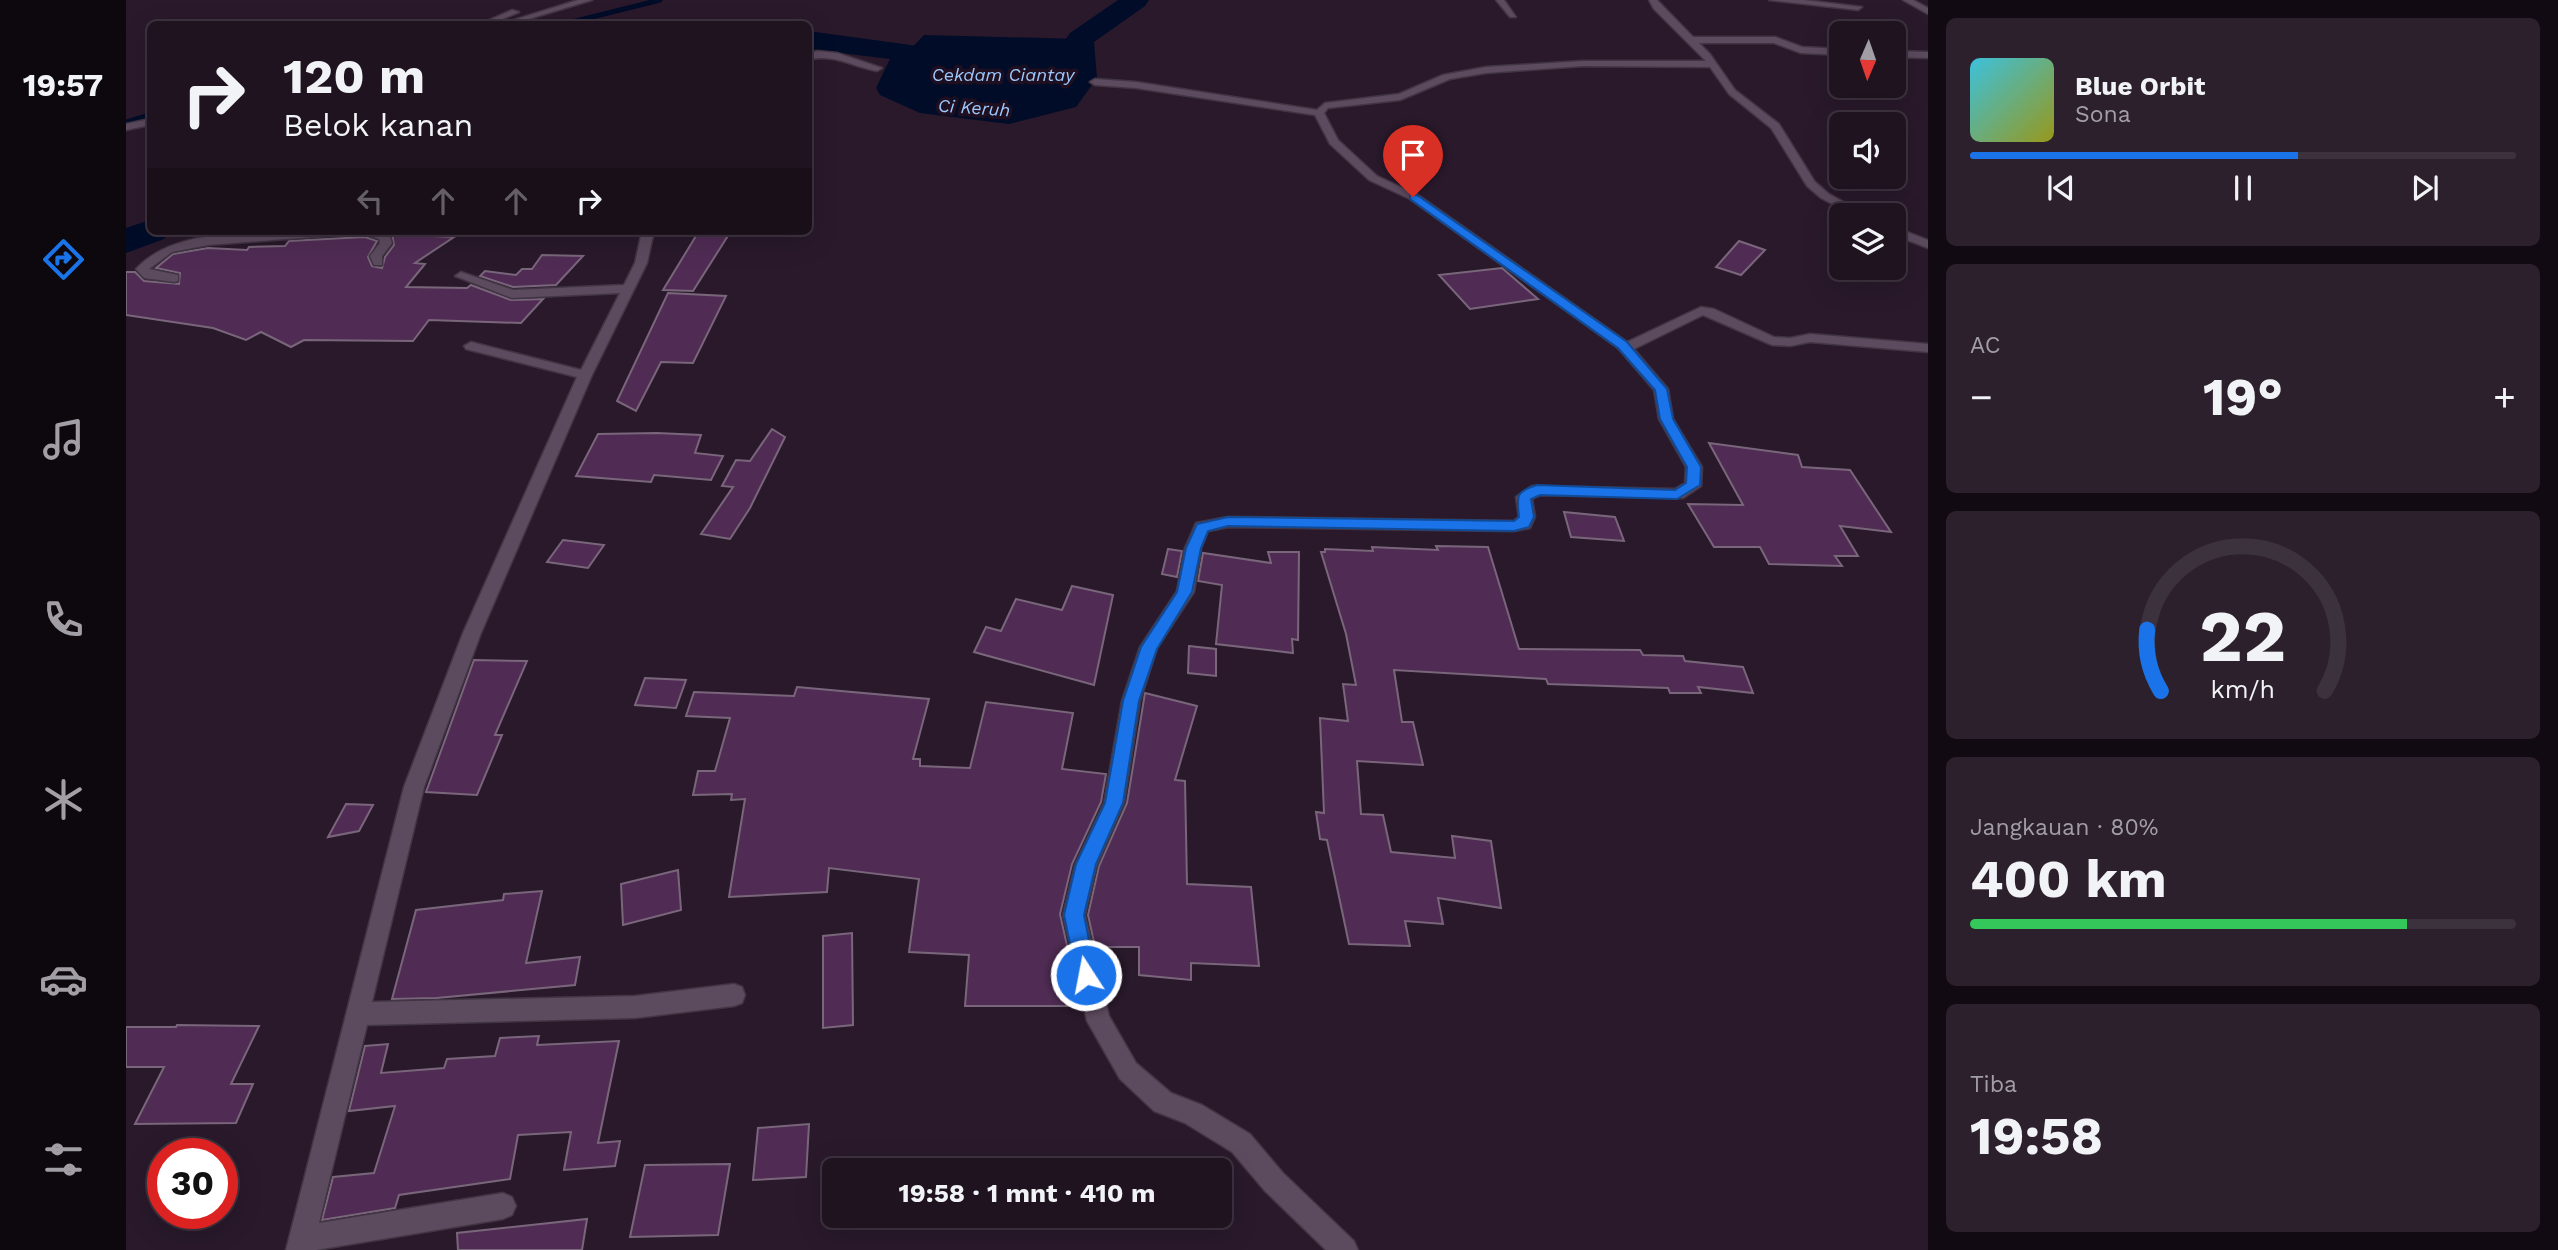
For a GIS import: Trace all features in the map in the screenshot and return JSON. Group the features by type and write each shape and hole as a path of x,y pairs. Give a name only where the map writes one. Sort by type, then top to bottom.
{"street":[{"path":"514,21 588,0"},
{"path":"1500,0 1513,15"},
{"path":"1653,0 1712,64 1732,92 1775,126 1811,184 1838,203"},
{"path":"1773,0 1858,7"},
{"path":"1907,0 1928,11"},
{"path":"491,21 527,6"},
{"path":"1691,40 1775,40 1801,50 1829,51"},
{"path":"812,55 828,53 854,64 877,68"},
{"path":"1906,54 1928,55"},
{"path":"1319,113 1325,106 1402,97 1435,80 1487,70 1610,62 1712,64"},
{"path":"1095,82 1136,85 1319,113"},
{"path":"1319,113 1334,142 1373,178 1413,197 1604,330 1625,348 1661,389 1666,419 1694,467 1693,485 1677,494 1537,490 1524,497 1527,517 1524,524 1514,526 1228,522 1202,527 1193,548 1185,592 1149,647 1131,701 1114,803 1086,864 1074,915 1099,1021 1128,1071 1163,1102 1193,1114 1241,1143 1274,1182 1345,1250"},
{"path":"126,127 147,123"},
{"path":"174,278 148,275 142,269 167,249 208,241 271,235"},
{"path":"377,235 385,237 386,243 376,256 378,262"},
{"path":"503,1206 301,1245 414,787 472,633 584,375 641,263 646,235"},
{"path":"1906,236 1928,244"},
{"path":"461,276 512,294 627,289"},
{"path":"1625,348 1701,311 1709,312 1772,341 1790,342 1810,338 1928,348"},
{"path":"471,346 584,375"},
{"path":"358,1014 635,1007 734,995"}],"water":[{"name":"Cekdam Ciantay","path":"924,35 1080,39 1088,47 1082,78 1065,100 1009,114 931,106 892,88 908,52"}],"building":[{"path":"392,235 454,237 415,263 425,264 406,287 467,288 471,285 511,300 543,299 521,323 429,320 413,341 304,340 291,347 261,332 246,340 213,328 126,315 126,272 135,272 144,281 179,284 180,273 156,268 173,254 208,248 247,250 249,247 285,246 289,241 365,237 377,241 368,257 372,266 382,268 385,257 394,245"},
{"path":"697,235 728,235 693,291 663,290"},
{"path":"1739,241 1765,250 1741,275 1716,267"},
{"path":"542,255 583,256 556,285 513,287 480,276 485,271 516,275 522,269 532,269"},
{"path":"1502,268 1538,299 1470,309 1439,275"},
{"path":"668,293 726,296 693,363 661,362 636,411 617,401"},
{"path":"772,429 785,437 750,508 730,539 701,534 733,487 722,486 736,460 750,461"},
{"path":"598,434 701,435 695,453 723,456 711,480 654,475 651,482 576,476"},
{"path":"1709,443 1798,455 1802,467 1850,470 1891,532 1840,526 1858,556 1835,556 1842,566 1769,564 1760,547 1714,547 1688,504 1743,505"},
{"path":"1564,512 1615,517 1624,541 1571,537"},
{"path":"563,540 604,545 588,568 547,562"},
{"path":"1436,546 1488,547 1519,649 1640,650 1643,655 1683,656 1685,661 1743,667 1753,693 1698,687 1701,693 1670,693 1668,688 1548,684 1546,679 1394,670 1402,722 1413,722 1423,765 1357,761 1361,814 1383,815 1391,852 1455,858 1452,836 1491,841 1501,908 1438,898 1443,924 1405,921 1410,946 1349,944 1327,840 1320,839 1316,812 1324,813 1320,718 1348,721 1343,684 1356,685 1346,634 1321,552 1325,552 1325,549 1373,551 1372,547 1438,550"},
{"path":"1168,549 1182,551 1177,577 1162,574"},
{"path":"1268,552 1299,552 1298,640 1292,639 1293,653 1216,644 1222,585 1198,581 1203,553 1271,563"},
{"path":"1072,586 1113,595 1094,685 974,652 986,627 1001,631 1016,599 1062,610"},
{"path":"1189,646 1216,649 1216,676 1188,673"},
{"path":"474,660 527,661 495,735 502,735 477,795 426,792"},
{"path":"645,678 686,680 676,708 635,705"},
{"path":"797,687 929,699 913,759 920,759 920,766 970,768 986,702 1073,713 1062,769 1106,774 1101,802 1072,864 1060,914 1068,950 1069,1006 965,1006 969,955 909,952 919,879 829,868 827,892 729,897 745,799 731,800 732,794 693,795 698,771 715,771 730,718 686,716 694,692 794,696"},
{"path":"1145,693 1197,706 1175,780 1185,781 1187,884 1251,887 1259,966 1191,963 1191,980 1139,975 1139,947 1095,947 1088,915 1099,866 1127,803"},
{"path":"346,804 373,805 359,831 328,837"},
{"path":"678,870 681,910 623,925 621,884"},
{"path":"542,891 526,963 580,957 575,985 437,998 392,999 416,910 503,900 504,894"},
{"path":"852,933 853,1025 823,1028 823,936"},
{"path":"259,1026 231,1084 253,1084 236,1123 135,1124 164,1067 126,1067 126,1027"},
{"path":"539,1036 537,1045 619,1041 598,1143 620,1141 615,1166 564,1170 571,1132 518,1135 510,1179 399,1195 395,1208 322,1220 333,1177 374,1173 395,1106 349,1111 365,1046 388,1044 381,1073 444,1068 447,1059 495,1056 500,1038"},
{"path":"809,1124 806,1177 753,1180 758,1128"},
{"path":"730,1164 718,1235 630,1237 645,1165"},
{"path":"587,1219 582,1250 458,1250 457,1233"}],"waterway":[{"path":"576,21 660,0"},
{"name":"Ci Keruh","path":"812,40 908,52 891,88 931,106 1009,114 1065,100 1082,78 1080,39 1136,0"},
{"path":"126,122 147,116"},
{"name":"Ci Keruh","path":"126,242 147,233"}],"route":[{"path":"1086,975 1074,915 1086,864 1114,803 1131,701 1149,647 1185,592 1193,548 1202,527 1228,522 1514,526 1524,524 1527,517 1524,497 1528,492 1537,490 1677,494 1693,485 1694,467 1666,419 1661,389 1622,345 1413,197"}]}
